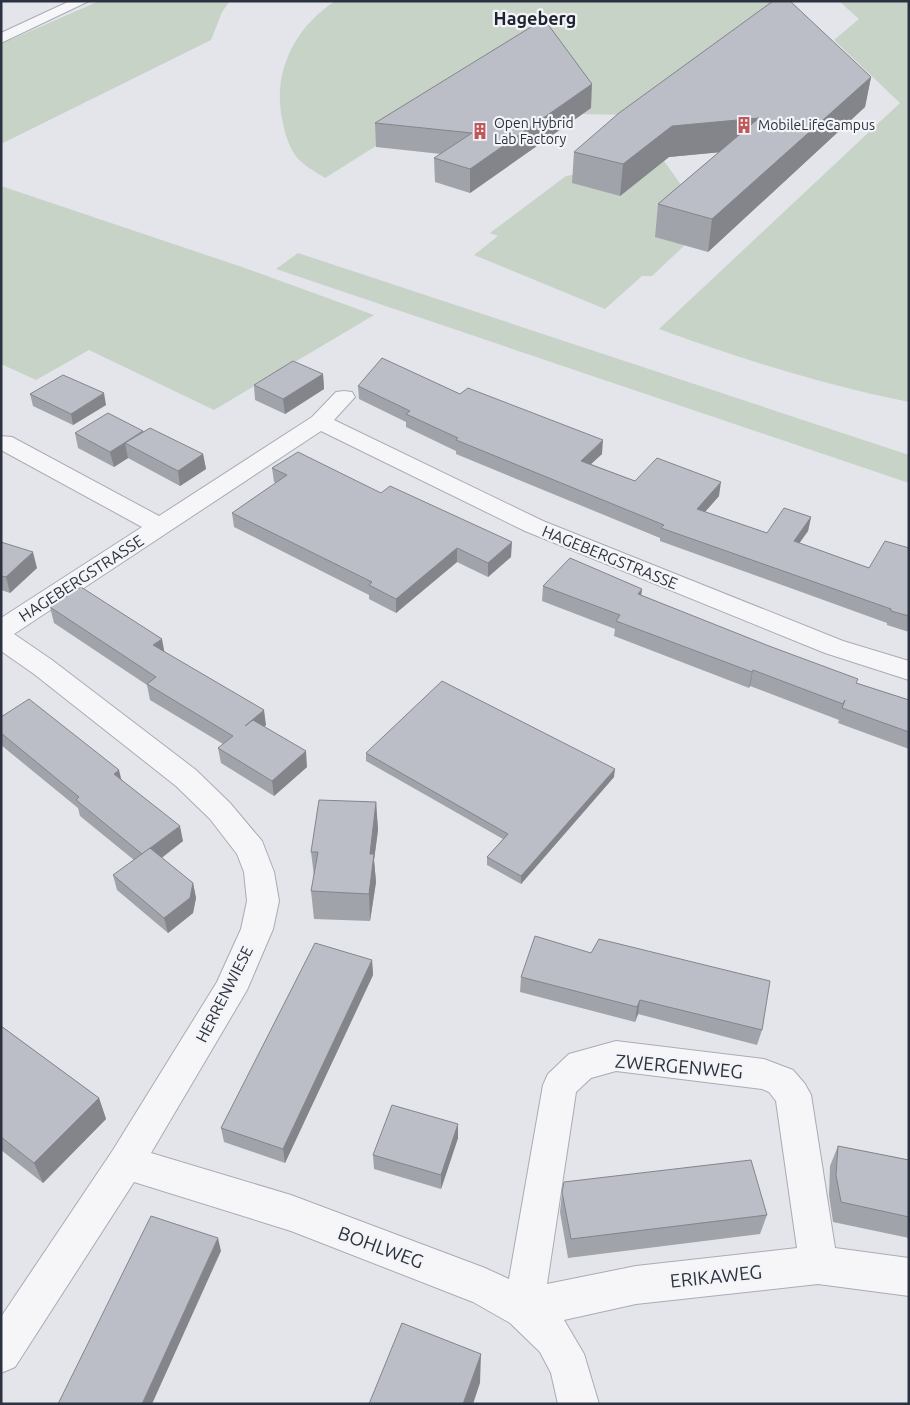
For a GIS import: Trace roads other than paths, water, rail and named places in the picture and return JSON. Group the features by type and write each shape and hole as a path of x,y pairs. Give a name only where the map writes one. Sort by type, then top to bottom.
{"street":[{"path":"1,39 82,1"},
{"name":"HAGEBERGSTRASSE","path":"1,630 320,422 344,397"},
{"name":"HAGEBERGSTRASSE","path":"320,422 534,526 834,647 909,671"},
{"name":"HAGEBERGSTRASSE","path":"4,442 161,527"},
{"name":"HERRENWIESE","path":"1,638 43,667 186,778 220,811 251,849 259,872 263,901 257,930 230,990 126,1162 1,1353"},
{"name":"ZWERGENWEG","path":"524,1309 560,1085 580,1065 616,1056 764,1074 781,1080 793,1095 818,1265"},
{"name":"BOHLWEG","path":"126,1162 300,1216 485,1287 524,1309 554,1338 570,1368 579,1404"},
{"name":"ERIKAWEG","path":"524,1309 636,1285 818,1265 909,1277"}],"place":[{"name":"MobileLifeCampus","path":"744,125"},
{"name":"Open Hybrid Lab Factory","path":"480,131"}],"district":[{"name":"Hageberg","path":"535,18"}]}
